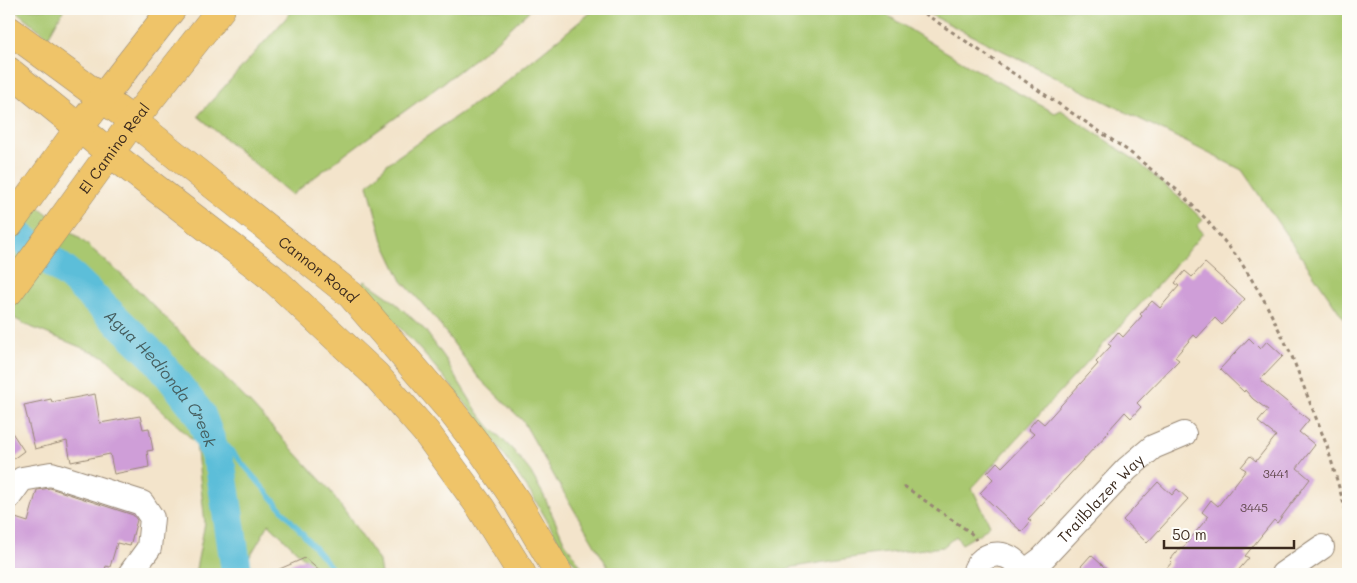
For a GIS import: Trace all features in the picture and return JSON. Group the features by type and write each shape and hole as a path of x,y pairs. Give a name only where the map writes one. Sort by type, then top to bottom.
{"main road":[{"path":"9,225 79,128 172,9"},
{"name":"El Camino Real","path":"9,292 133,121 221,9"},
{"name":"Cannon Road","path":"9,30 133,121 351,295 452,412 482,451 517,502 559,574"},
{"path":"9,71 110,153 271,276 376,375 426,432 480,508 522,574"}],"street":[{"name":"Trailblazer Way","path":"1023,573 1042,559 1127,469 1153,446 1184,434"},
{"path":"9,497 22,479 51,474 142,503 152,518 149,548 130,574"},
{"path":"1282,574 1322,547"},
{"path":"980,566 991,555 999,554 1014,560 1023,573"}],"path":[{"path":"918,9 1127,150 1177,190 1206,218 1239,258 1263,298 1291,354 1327,446 1348,513"},
{"path":"904,486 971,533 980,566"}],"green space":[{"path":"9,9 64,9 48,37 16,11 9,24"},
{"path":"294,9 531,9 495,42 460,70 292,195 198,116"},
{"path":"595,9 878,9 1010,89 1055,113 1061,110 1138,162 1203,220 1197,226 1203,233 972,488 990,525 979,534 962,544 956,536 943,547 870,555 793,567 780,574 612,574 523,421 478,377 435,318 402,281 383,241 368,185 387,164 503,84"},
{"path":"919,9 1348,9 1348,325 1242,170"},
{"path":"9,151 15,189 83,241 134,286 246,399 329,489 379,561 381,574 320,574 269,524 246,563 248,574 195,574 205,523 196,443 105,357 26,325 9,315"},
{"path":"365,281 391,299 425,330 447,361 477,411 530,471 543,494 564,541 581,566 580,569 558,540 528,489 498,446 462,398 423,353 361,288"}],"building":[{"path":"1205,263 1245,299 1222,325 1215,318 1197,338 1194,335 1175,357 1179,360 1137,403 1141,407 1131,418 1125,412 1109,432 1028,519 1031,521 1022,532 980,493 993,479 987,473 997,462 1002,467 1034,434 1028,429 1037,418 1044,424 1098,364 1096,362 1111,346 1108,344 1118,332 1123,337 1142,316 1140,314 1152,301 1160,308 1179,286 1175,283 1185,271 1192,277"},
{"path":"1249,338 1260,349 1267,341 1283,356 1260,380 1309,420 1299,432 1315,445 1297,468 1310,479 1277,523 1274,520 1245,556 1249,558 1235,574 1162,574 1172,562 1170,560 1181,547 1182,549 1208,517 1202,512 1211,500 1218,506 1246,470 1241,467 1250,456 1256,461 1276,436 1258,422 1268,410 1253,399 1245,390 1244,392 1220,369"},
{"path":"95,394 100,423 140,416 143,429 149,428 153,450 147,451 149,467 114,474 110,454 71,462 67,441 35,449 24,405 51,399 52,402"},
{"path":"9,428 24,451 9,462"},
{"path":"1158,482 1172,495 1177,489 1188,499 1147,543 1123,520"},
{"path":"50,488 133,515 137,520 130,546 117,543 110,567 106,566 104,574 76,574 63,571 62,574 9,574 9,516 28,522 37,490"},
{"path":"1091,555 1112,574 1074,574"},
{"path":"305,558 323,574 268,574"}],"waterway":[{"name":"Agua Hedionda Creek","path":"9,228 72,277 155,357 200,414 221,469 237,574"},
{"path":"200,414 337,574"}]}
